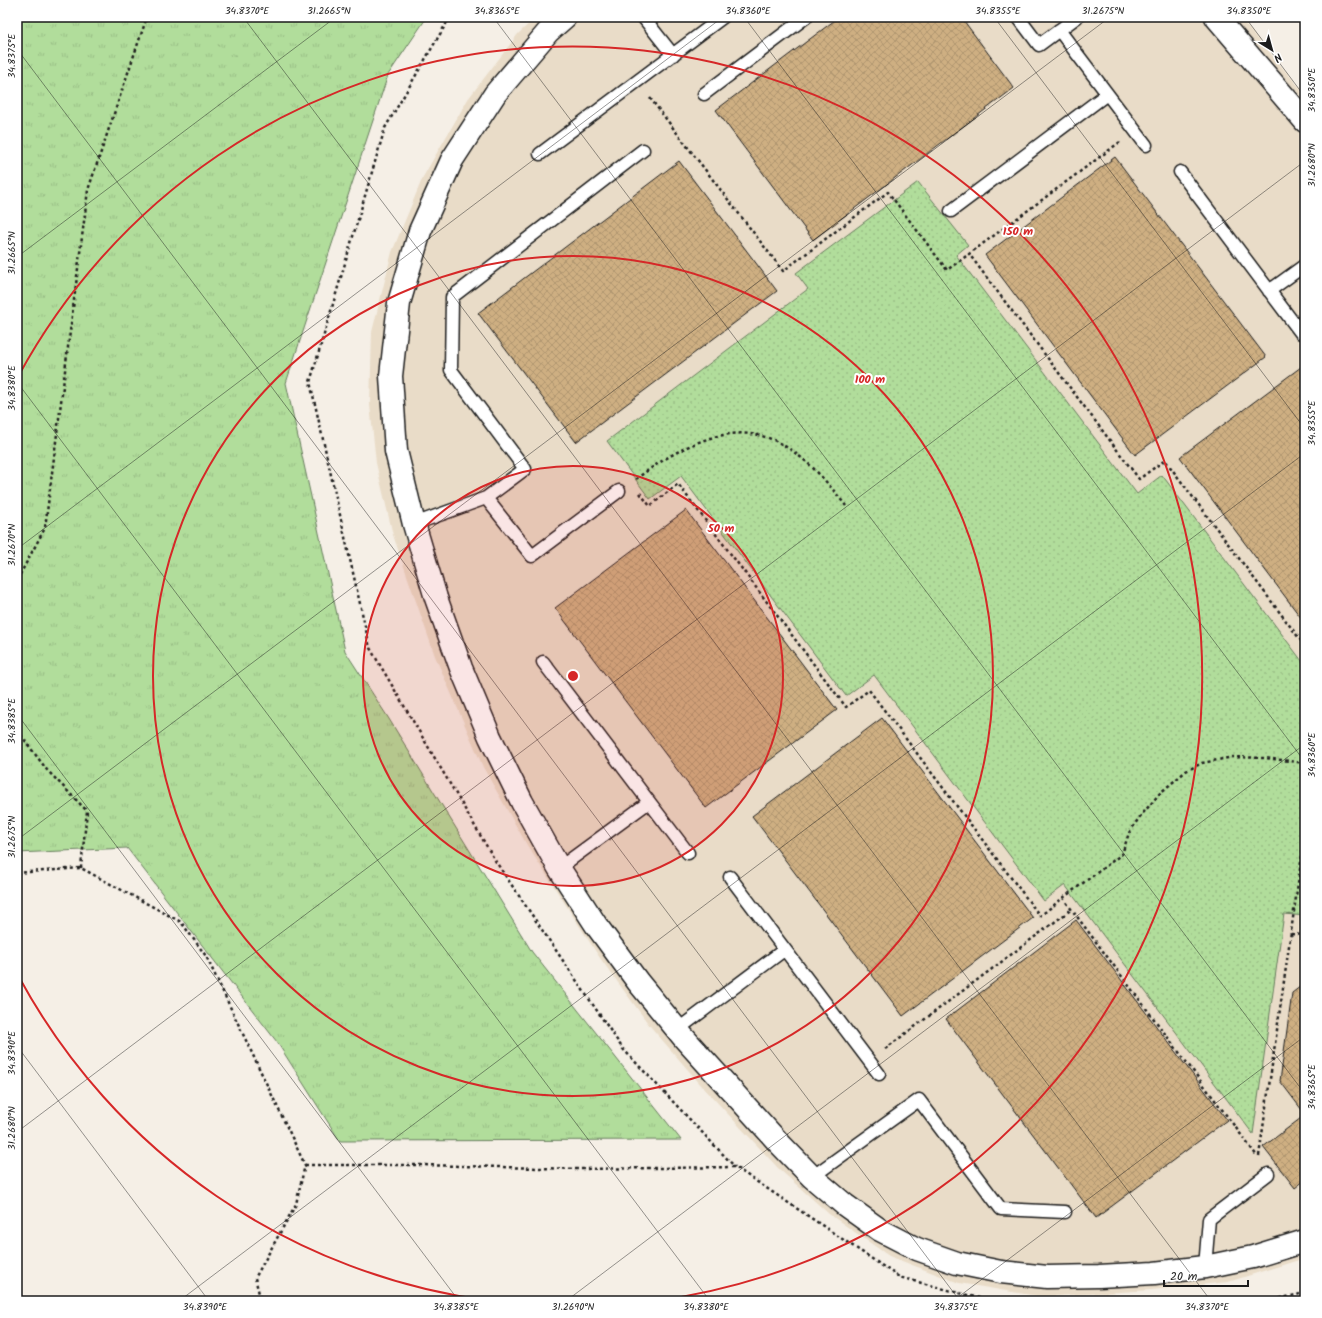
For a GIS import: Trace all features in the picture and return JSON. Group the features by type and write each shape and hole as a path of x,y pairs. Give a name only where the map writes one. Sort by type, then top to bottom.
{"street":[{"path":"565,17 548,32 495,94 452,160 420,231 399,303 391,376 396,451 414,524 436,598 461,668 490,737 522,802 559,868 596,925 633,976 677,1030 779,1143 812,1177 845,1205 880,1230 917,1249 957,1263 1001,1272 1048,1277 1154,1273 1205,1267 1253,1257 1305,1241"},
{"path":"1216,17 1305,121"}],"lane":[{"path":"643,17 673,55"},
{"path":"540,154 723,17"},
{"path":"704,94 806,17"},
{"path":"1018,17 1039,45 1077,17"},
{"path":"1058,30 1146,145"},
{"path":"951,211 1107,94"},
{"path":"414,524 486,498 525,469 451,370 452,297 643,150"},
{"path":"1180,172 1301,332"},
{"path":"1269,291 1305,265"},
{"path":"486,498 532,556 619,491"},
{"path":"543,662 688,854"},
{"path":"559,868 649,802"},
{"path":"730,877 879,1074"},
{"path":"677,1030 784,950"},
{"path":"812,1177 919,1100 1001,1209 1065,1212"},
{"path":"1205,1267 1209,1219 1268,1174"}],"path":[{"path":"17,580 45,528 88,190 147,17"},
{"path":"638,81 783,271 888,192 947,270 1135,131"},
{"path":"969,254 1139,479 1164,460 1305,646"},
{"path":"619,491 674,453 706,438 734,433 760,435 783,444 804,460 825,481 846,506"},
{"path":"632,482 650,506 678,484 846,708 869,690 1040,916 1122,854 1129,833 1140,818 1160,794 1186,770 1202,763 1233,757 1265,758 1305,763"},
{"path":"17,730 47,770 87,811 81,868"},
{"path":"1064,898 1259,1158 1305,834"},
{"path":"17,873 81,868 180,922 206,956 305,1165 296,1204 255,1278 261,1301"},
{"path":"868,1061 1072,909"},
{"path":"1291,934 1305,936"},
{"path":"305,1165 422,1165 578,1169 735,1167 899,1277 990,1301"},
{"path":"1268,1301 1305,1293"}],"shaded area":[{"path":"536,17 1239,17 1305,93 1305,1258 1228,1282 1151,1290 1043,1297 959,1283 889,1256 829,1214 778,1168 702,1086 650,1026 600,958 527,845 483,767 435,656 393,535 376,463 370,405 372,332 392,252 423,177 468,99 518,34"}],"green space":[{"path":"17,17 427,17 388,75 286,383 345,651 389,719 532,952 681,1140 340,1141 277,1042 127,848 17,853"},
{"path":"918,182 968,245 956,255 1137,494 1162,475 1305,665 1305,916 1284,914 1253,1134 1065,885 1044,901 874,675 846,696 681,476 650,499 607,441 808,289 796,273"}],"building":[{"path":"839,17 961,17 1014,88 813,240 716,110"},
{"path":"1115,157 1266,357 1135,455 985,255"},
{"path":"679,161 777,291 576,442 478,313"},
{"path":"1305,364 1305,623 1180,457"},
{"path":"686,510 837,710 706,808 555,608"},
{"path":"882,718 1033,918 903,1016 752,816"},
{"path":"1076,920 1227,1120 1096,1218 946,1019"},
{"path":"1305,983 1305,1114 1280,1081 1292,993"},
{"path":"1305,1115 1305,1180 1295,1188 1263,1147"}]}
